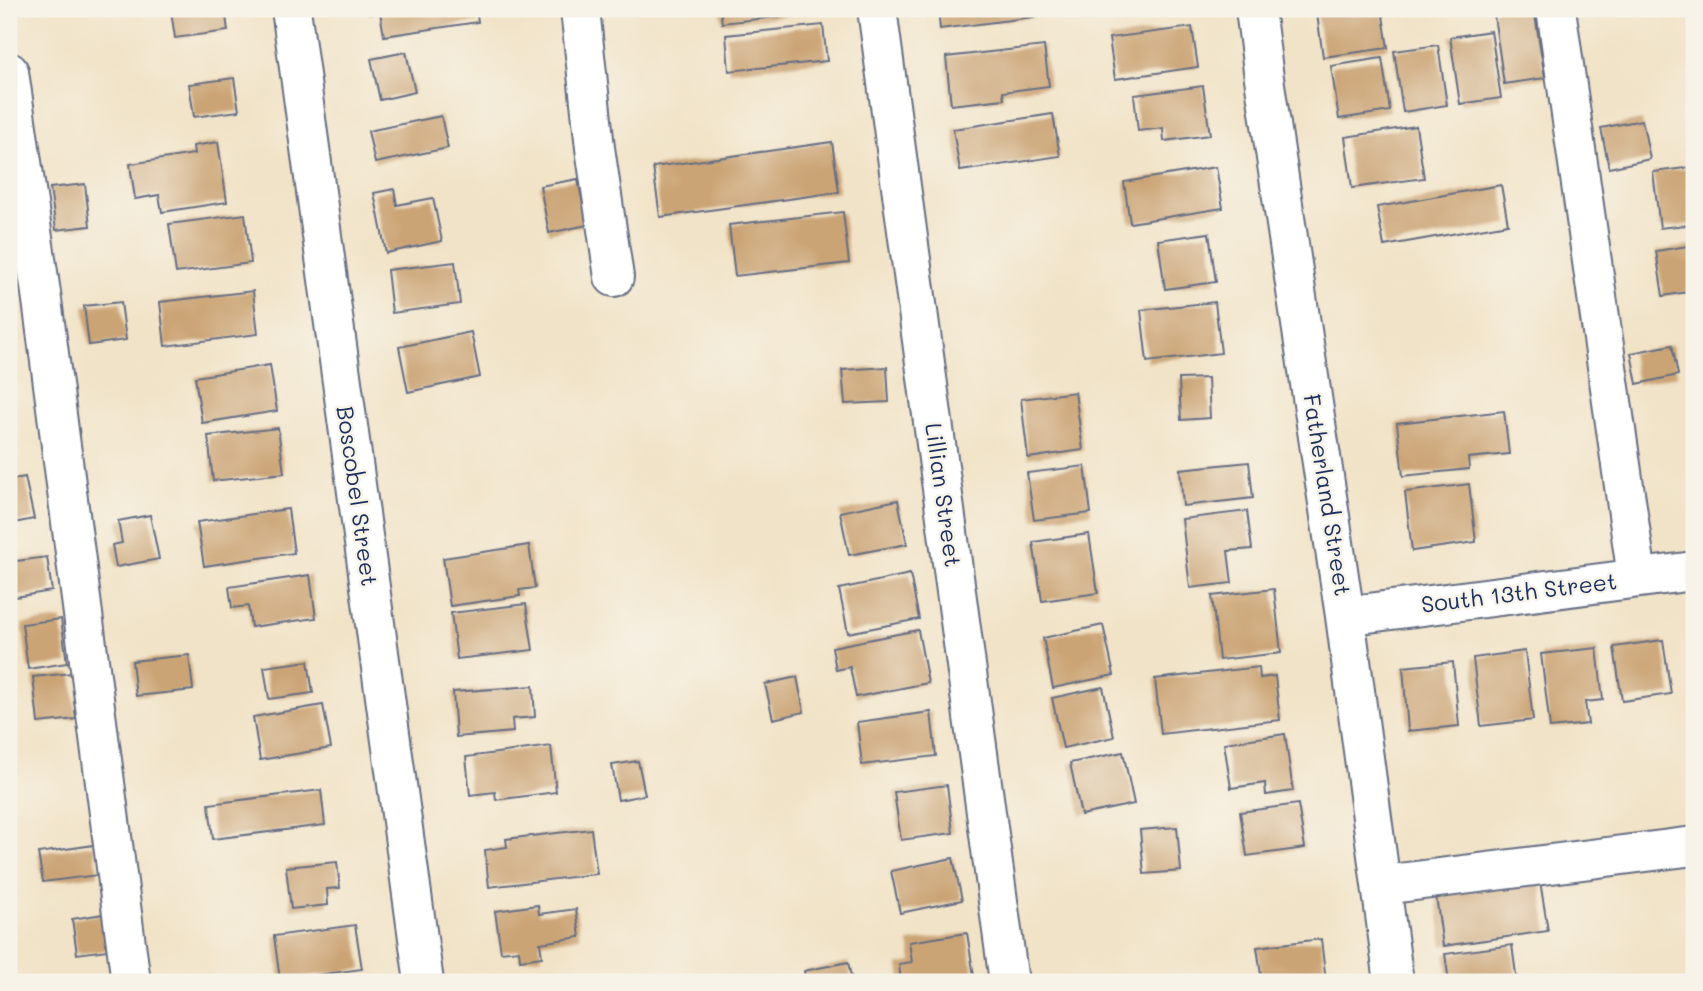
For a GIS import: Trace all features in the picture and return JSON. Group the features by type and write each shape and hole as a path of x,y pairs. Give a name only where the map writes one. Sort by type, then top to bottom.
{"street":[{"name":"Boscobel Street","path":"291,9 424,982"},
{"path":"580,9 595,148 614,277"},
{"name":"Lillian Street","path":"877,9 1009,982"},
{"name":"Fatherland Street","path":"1255,9 1345,616 1383,884 1394,982"},
{"path":"1556,9 1637,578"},
{"path":"9,72 43,300 131,982"},
{"name":"South 13th Street","path":"1345,616 1694,571"},
{"path":"1383,884 1694,846"}],"building":[{"path":"225,9 228,31 175,38 171,11"},
{"path":"369,9 476,9 478,22 384,36 380,12 370,14"},
{"path":"720,9 821,9 821,12 722,23"},
{"path":"938,9 1033,9 1034,17 940,29"},
{"path":"1350,9 1382,9 1388,48 1323,57 1317,14"},
{"path":"1493,9 1534,9 1545,78 1504,84"},
{"path":"823,25 827,61 729,71 726,35"},
{"path":"1192,27 1198,67 1115,79 1109,38"},
{"path":"1491,31 1501,98 1460,104 1450,37"},
{"path":"1438,45 1447,105 1403,112 1394,51"},
{"path":"1044,46 1049,86 1003,92 1004,99 951,105 946,57"},
{"path":"406,52 415,92 380,100 371,59"},
{"path":"1382,58 1390,111 1339,119 1331,66"},
{"path":"234,78 239,111 194,117 189,84"},
{"path":"1203,86 1210,135 1164,141 1163,128 1138,131 1134,95"},
{"path":"1053,114 1060,156 960,171 953,129"},
{"path":"441,116 448,148 375,163 368,131"},
{"path":"1642,120 1650,159 1609,168 1601,128"},
{"path":"1416,126 1424,178 1352,188 1345,137"},
{"path":"218,142 227,202 162,212 159,195 135,199 130,164 194,154 193,146"},
{"path":"832,142 839,192 660,217 653,167"},
{"path":"1216,167 1223,208 1130,223 1124,182"},
{"path":"1694,167 1694,224 1660,228 1653,172"},
{"path":"578,179 587,225 549,233 540,186"},
{"path":"85,184 90,226 56,230 50,188"},
{"path":"1501,185 1508,224 1384,246 1377,207"},
{"path":"394,189 397,205 433,198 442,241 386,253 374,193"},
{"path":"843,212 849,263 735,276 729,225"},
{"path":"245,214 251,263 176,273 169,224"},
{"path":"1209,233 1216,282 1165,289 1158,240"},
{"path":"1694,245 1694,291 1663,296 1656,251"},
{"path":"455,262 460,304 392,313 387,270"},
{"path":"253,291 258,334 165,346 160,302"},
{"path":"121,302 126,340 89,345 84,306"},
{"path":"1215,302 1221,353 1147,362 1141,310"},
{"path":"471,332 480,377 408,392 399,347"},
{"path":"1672,345 1678,375 1637,384 1631,353"},
{"path":"270,365 277,411 202,423 195,377"},
{"path":"887,367 889,402 845,404 842,370"},
{"path":"1208,378 1210,418 1181,420 1179,379"},
{"path":"1075,392 1083,450 1028,458 1021,399"},
{"path":"1504,411 1509,454 1468,458 1469,469 1403,476 1397,423"},
{"path":"278,428 284,473 213,481 208,436"},
{"path":"1249,462 1253,498 1183,506 1180,469"},
{"path":"1085,466 1091,513 1034,520 1027,473"},
{"path":"25,477 34,519 9,524 9,480"},
{"path":"1469,484 1476,542 1412,551 1405,492"},
{"path":"898,500 907,544 849,555 840,512"},
{"path":"288,509 294,553 204,566 197,522"},
{"path":"1247,511 1252,549 1228,551 1232,583 1190,588 1182,519"},
{"path":"150,515 159,559 116,567 112,545 122,543 118,521"},
{"path":"1089,534 1098,593 1042,601 1033,542"},
{"path":"529,545 535,588 519,590 520,596 450,606 443,558"},
{"path":"47,557 52,591 9,598 9,562"},
{"path":"910,574 919,619 848,633 839,589"},
{"path":"310,575 316,618 251,627 248,606 232,608 229,587"},
{"path":"1274,589 1281,653 1219,660 1212,596"},
{"path":"526,604 533,650 457,659 451,613"},
{"path":"61,619 67,663 28,669 22,624"},
{"path":"1103,625 1114,675 1053,688 1043,638"},
{"path":"918,630 928,683 856,697 850,667 836,670 832,647"},
{"path":"1663,640 1671,694 1622,701 1614,647"},
{"path":"1597,648 1603,700 1585,702 1588,724 1550,728 1541,654"},
{"path":"1694,650 1694,697 1693,697 1687,651"},
{"path":"1525,651 1533,720 1481,726 1473,658"},
{"path":"189,655 193,690 136,696 132,661"},
{"path":"308,661 313,693 269,699 264,667"},
{"path":"1453,662 1459,726 1408,731 1403,667"},
{"path":"1259,667 1260,678 1275,676 1280,720 1161,734 1155,679"},
{"path":"72,673 76,719 38,723 33,677"},
{"path":"797,677 804,712 773,719 765,684"},
{"path":"533,686 535,717 512,719 513,732 456,737 453,692"},
{"path":"1103,687 1114,737 1063,748 1052,698"},
{"path":"323,705 331,748 260,760 253,717"},
{"path":"931,712 936,756 862,765 857,722"},
{"path":"1285,734 1293,791 1266,795 1265,783 1231,788 1224,743"},
{"path":"551,746 556,792 496,800 495,792 470,795 466,757"},
{"path":"1123,752 1134,804 1081,815 1070,763"},
{"path":"638,761 645,795 618,800 612,765"},
{"path":"947,785 953,833 901,840 894,792"},
{"path":"321,790 325,825 213,839 209,804"},
{"path":"1298,804 1305,848 1247,856 1240,812"},
{"path":"1177,827 1181,871 1144,874 1140,830"},
{"path":"591,829 597,874 489,887 485,850 507,847 506,839"},
{"path":"94,845 98,875 43,882 38,853"},
{"path":"953,858 962,900 900,913 891,871"},
{"path":"337,862 340,888 327,889 328,905 291,909 286,867"},
{"path":"1540,881 1548,931 1443,946 1436,896"},
{"path":"538,905 539,914 576,909 580,937 540,943 542,957 520,960 519,950 501,952 495,911"},
{"path":"103,914 108,950 77,954 72,919"},
{"path":"355,925 362,969 280,980 274,936"},
{"path":"967,933 974,976 928,982 901,982 899,964 912,962 909,942"},
{"path":"1321,939 1326,982 1262,982 1257,947"},
{"path":"1512,945 1517,982 1449,982 1445,954"},
{"path":"848,962 852,982 806,982 804,971"},
{"path":"557,978 557,982 528,982 528,980"}]}
